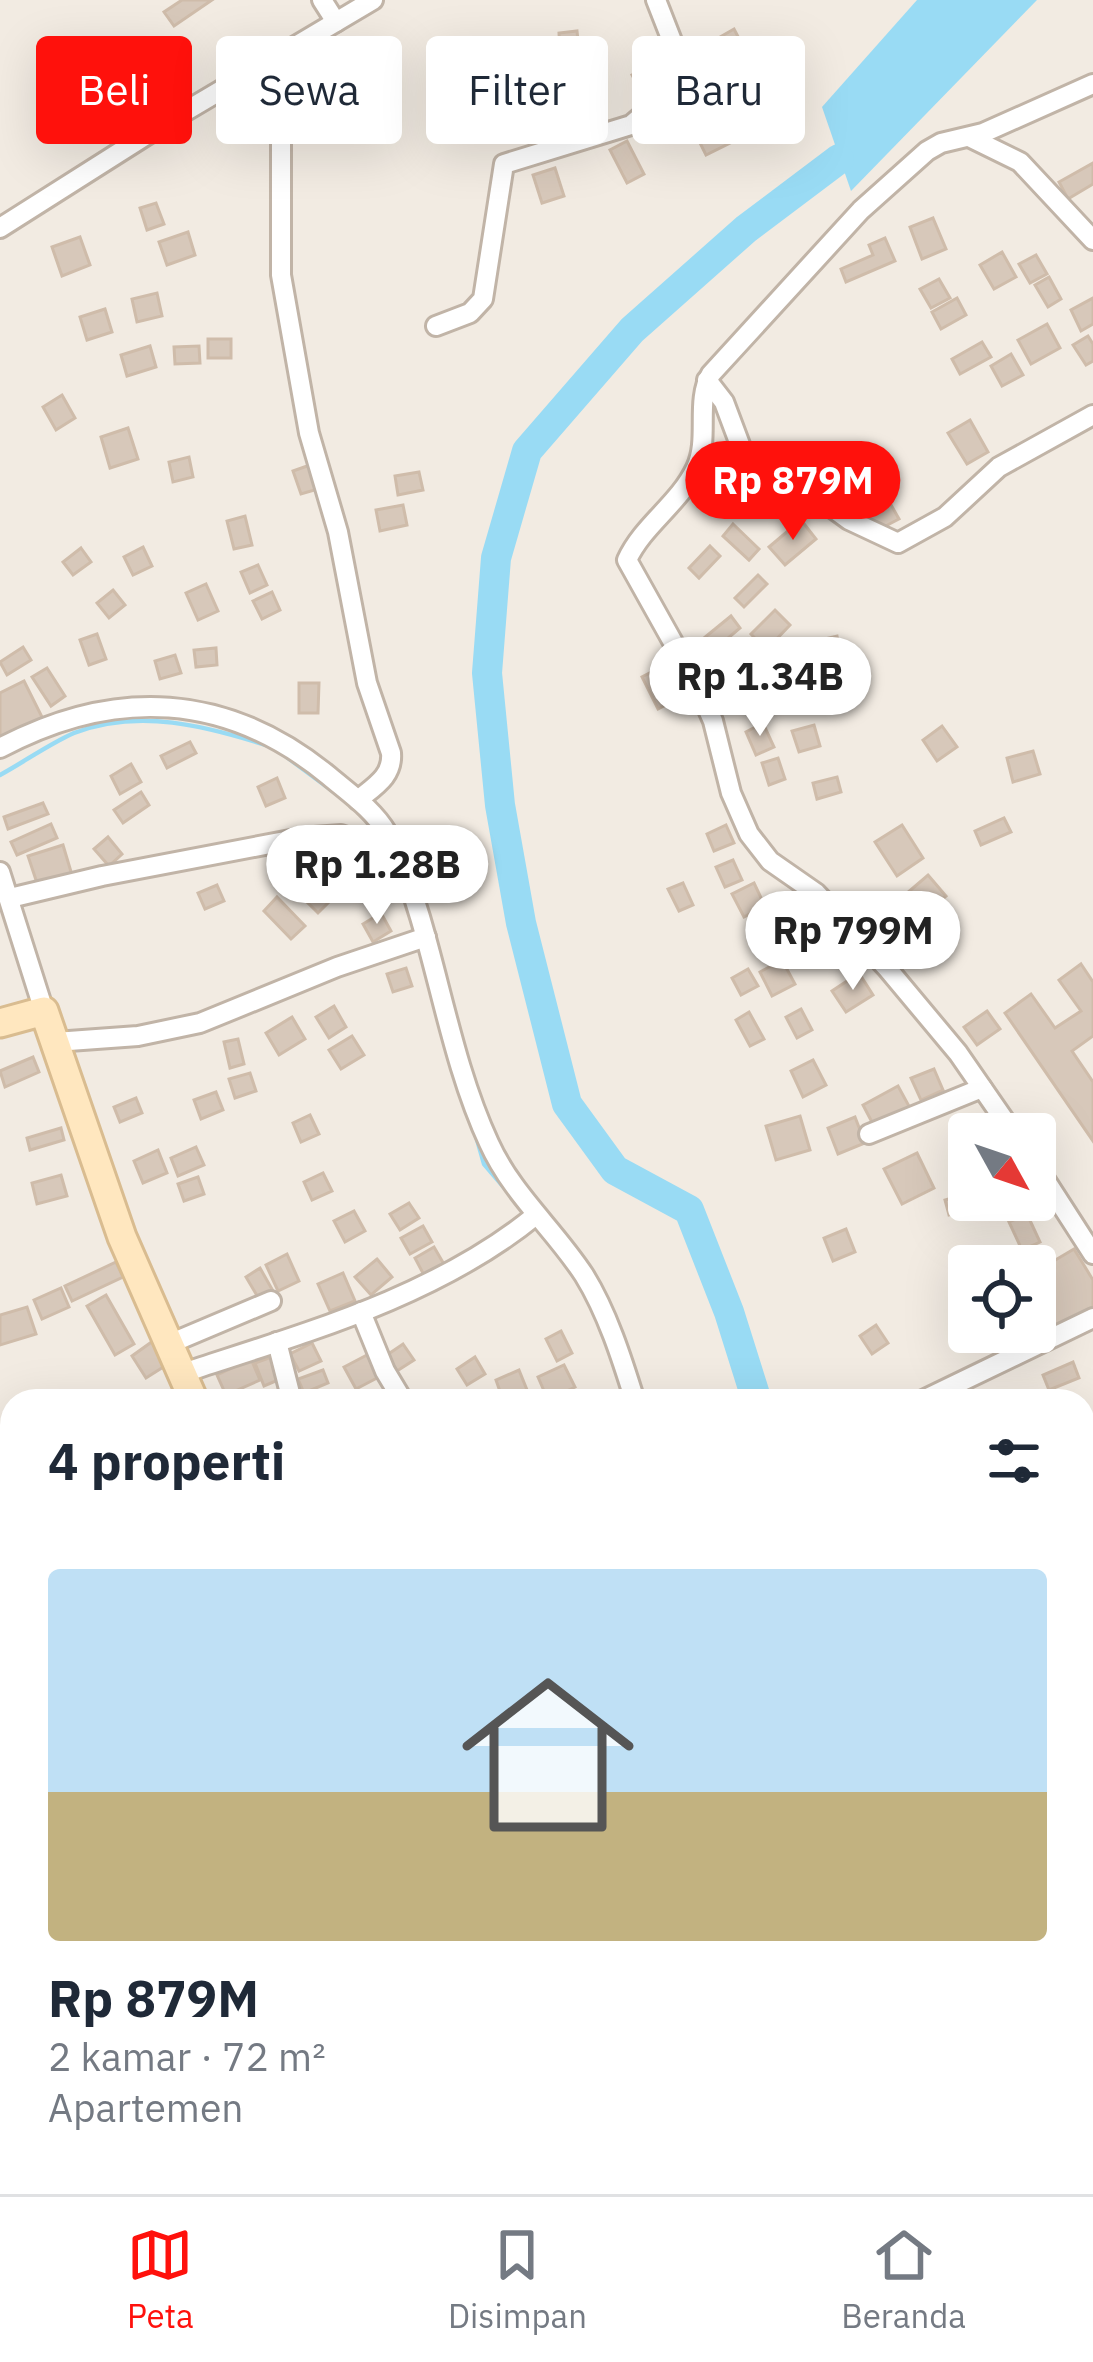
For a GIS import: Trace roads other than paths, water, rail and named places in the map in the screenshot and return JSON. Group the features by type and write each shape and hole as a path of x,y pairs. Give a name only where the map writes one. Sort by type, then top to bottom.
{"street":[{"path":"322,0 336,22"},
{"path":"313,36 373,0"},
{"path":"436,326 470,313 483,298 504,164 631,125 682,81 683,69 656,0"},
{"path":"999,1113 887,968 816,893 770,861 749,834 698,687 628,566 629,554 672,505 700,461 707,380 886,185 934,146 1093,84"},
{"path":"0,228 216,94"},
{"path":"969,136 1026,167 1093,240"},
{"path":"280,144 281,275 309,433 338,532 367,683 391,753 389,770 358,800"},
{"path":"707,380 724,402 745,458 780,470 849,520 898,544 945,517 990,472 1093,415"},
{"path":"0,748 86,714 155,706 180,709 243,722 273,736 358,800 382,839 488,1141 531,1219 585,1277 630,1389"},
{"path":"10,898 301,838 382,839"},
{"path":"0,872 122,1237 189,1389"},
{"path":"55,1042 138,1036 200,1023 418,940"},
{"path":"0,1023 44,1012"},
{"path":"869,1134 982,1088"},
{"path":"1056,1197 1093,1254"},
{"path":"183,1373 361,1312 461,1267 531,1219"},
{"path":"169,1344 271,1301"},
{"path":"361,1312 395,1389"},
{"path":"946,1389 1093,1318"},
{"path":"277,1342 289,1389"}],"water":[{"path":"917,0 1037,0 851,191 822,107"}],"waterway":[{"path":"753,1389 689,1210 615,1170 567,1104 521,923 500,805 487,673 496,558 527,451 632,330 746,229 839,159"},
{"path":"0,775 74,733 123,722 197,727 269,746"},
{"path":"284,755 342,798"},
{"path":"476,1136 484,1164 512,1197"}]}
